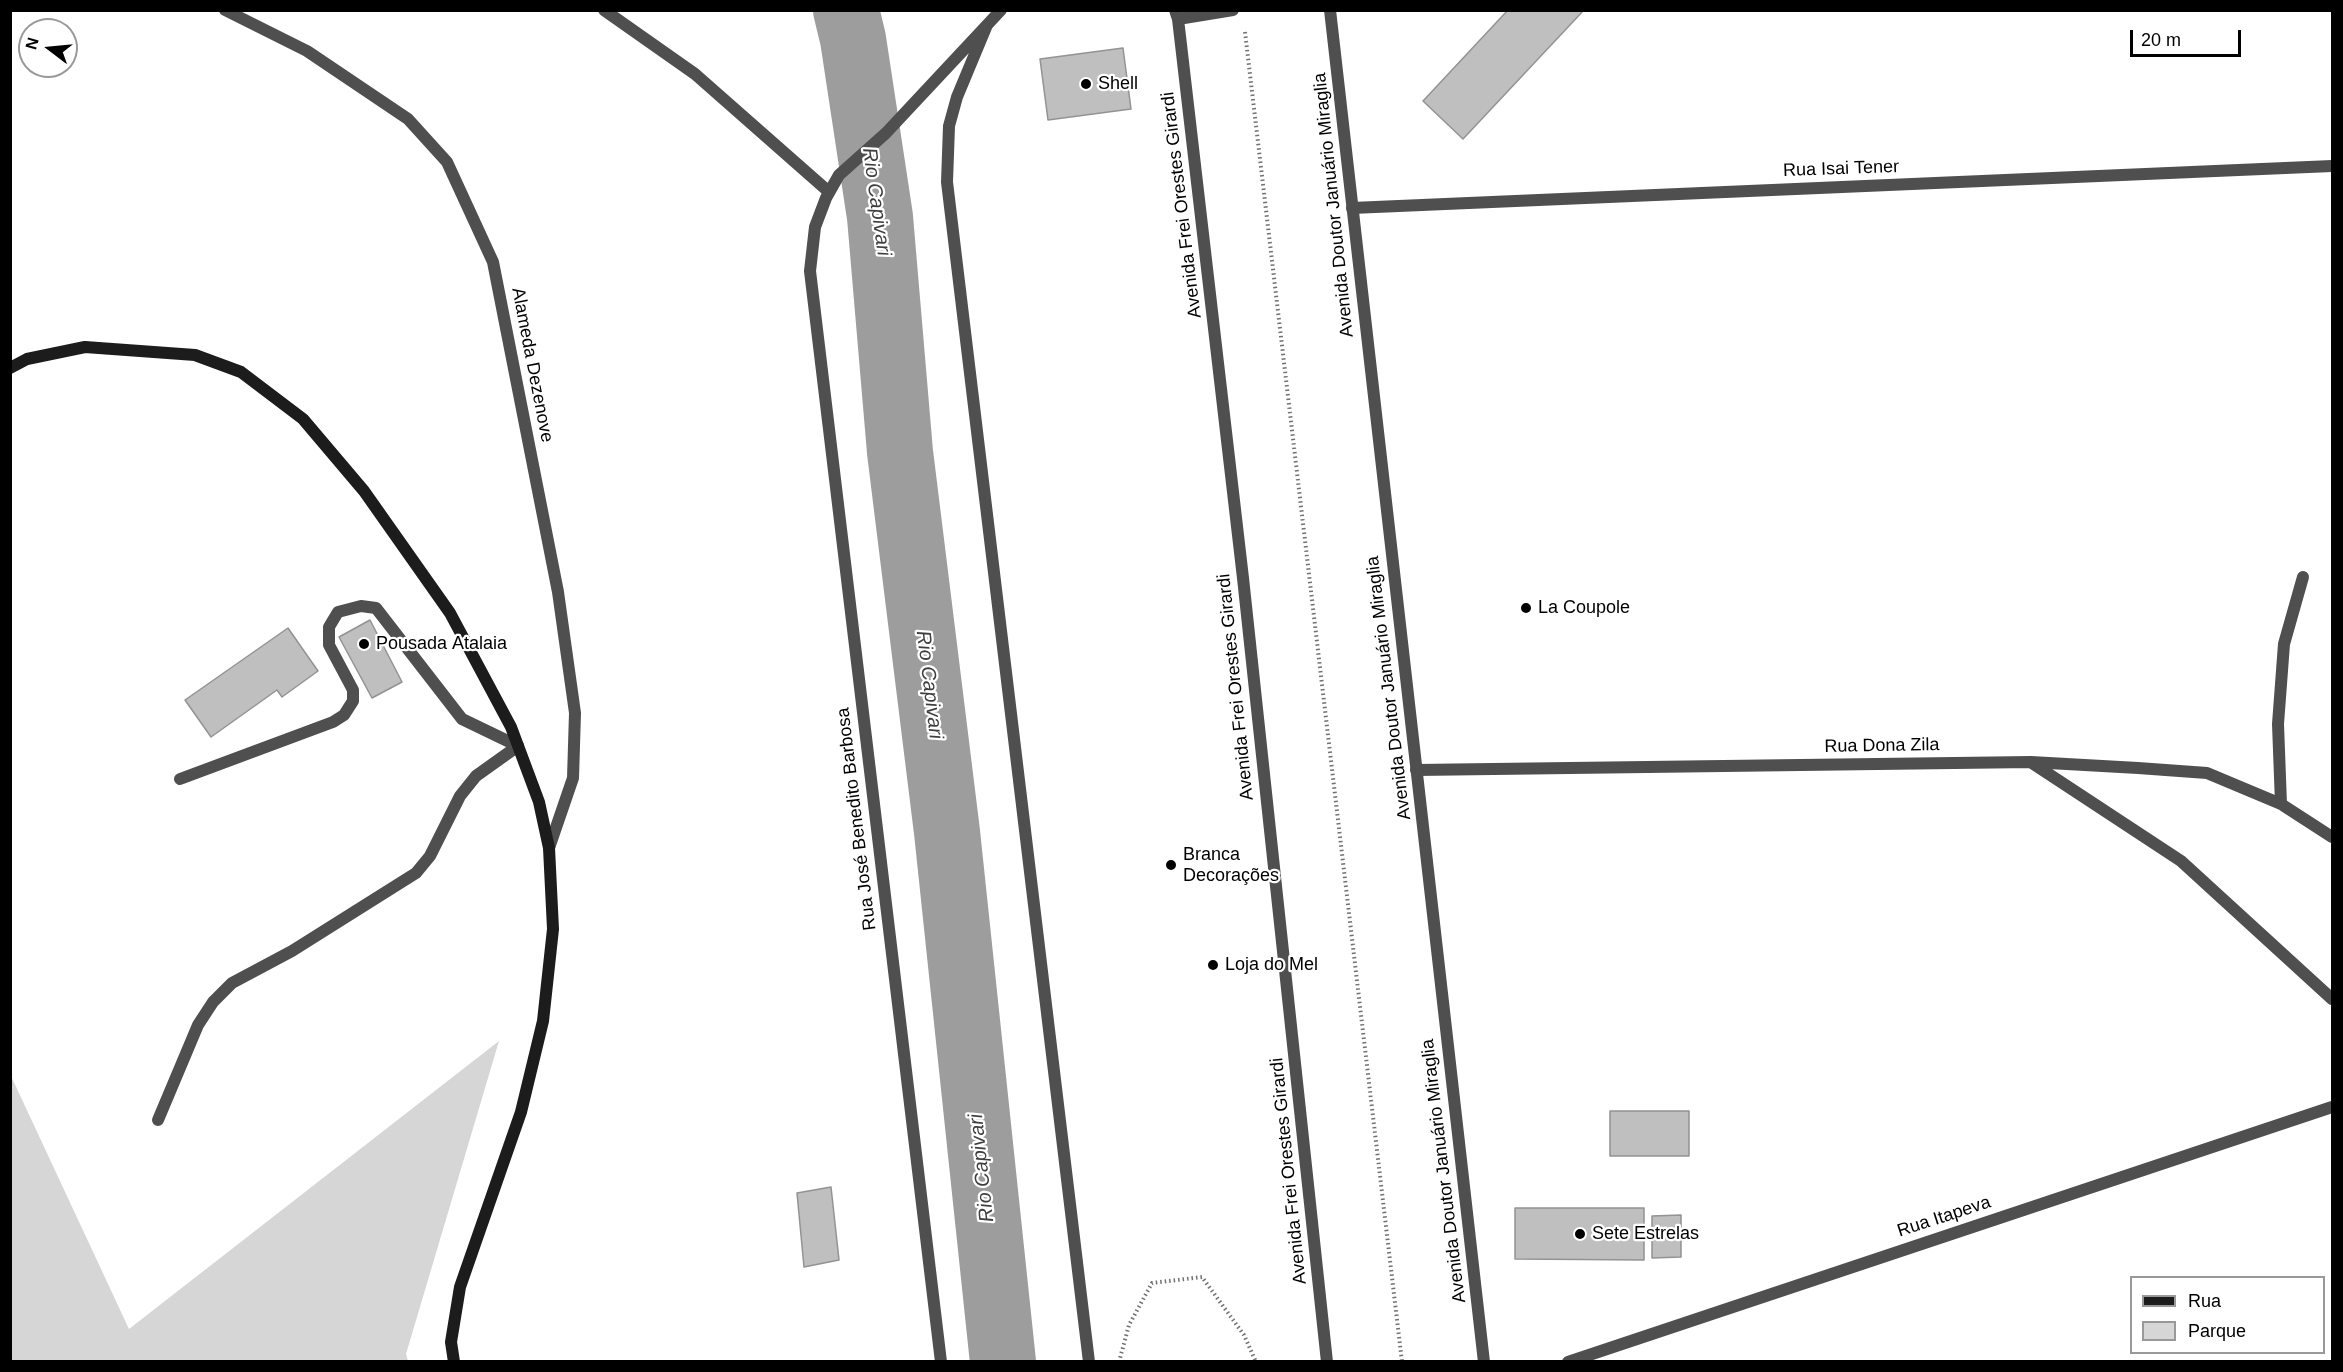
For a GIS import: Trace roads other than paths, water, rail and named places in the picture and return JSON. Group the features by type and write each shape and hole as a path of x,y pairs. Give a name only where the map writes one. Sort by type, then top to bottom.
{"main road":[{"path":"10,368 27,359 85,347 195,355 241,372 303,419 364,491 450,613 518,746 539,802 549,848 553,929 543,1022 521,1112 460,1287 451,1342 454,1362"}],"street":[{"name":"Alameda Dezenove","path":"225,10 307,51 408,119 447,162 493,262 558,592 575,713 573,778 549,848"},
{"path":"604,10 695,74 829,192"},
{"path":"1000,10 987,25 957,97 949,126 947,182 1089,1362"},
{"path":"1177,15 1233,10"},
{"name":"Avenida Doutor Januário Miraglia","path":"1330,10 1484,1362"},
{"name":"Avenida Frei Orestes Girardi","path":"1177,15 1243,578 1327,1362"},
{"name":"Rua José Benedito Barbosa","path":"941,1362 810,272 815,227 838,175 886,133 987,25"},
{"name":"Rua Isai Tener","path":"1352,208 2332,166"},
{"path":"2281,804 2278,724 2284,644 2303,577"},
{"path":"158,1120 198,1025 213,1002 232,983 292,951 416,873 430,856 460,796 471,783 518,746 462,719 376,608 361,606 338,612 329,627 329,645 352,690 353,701 344,715 333,722 180,780"},
{"path":"2031,762 2181,861 2332,999"},
{"name":"Rua Dona Zila","path":"1416,770 2031,762 2207,773 2281,804 2332,837"},
{"name":"Rua Itapeva","path":"1568,1362 2332,1107"}],"waterway":[{"name":"Rio Capivari","path":"846,10 853,39 880,217 900,452 947,832 1003,1362"}],"place":[{"name":"Shell","path":"1086,84"},
{"name":"La Coupole","path":"1526,608"},
{"name":"Pousada Atalaia","path":"364,644"},
{"name":"Branca Decorações","path":"1171,865"},
{"name":"Loja do Mel","path":"1213,965"},
{"name":"Sete Estrelas","path":"1580,1234"}]}
